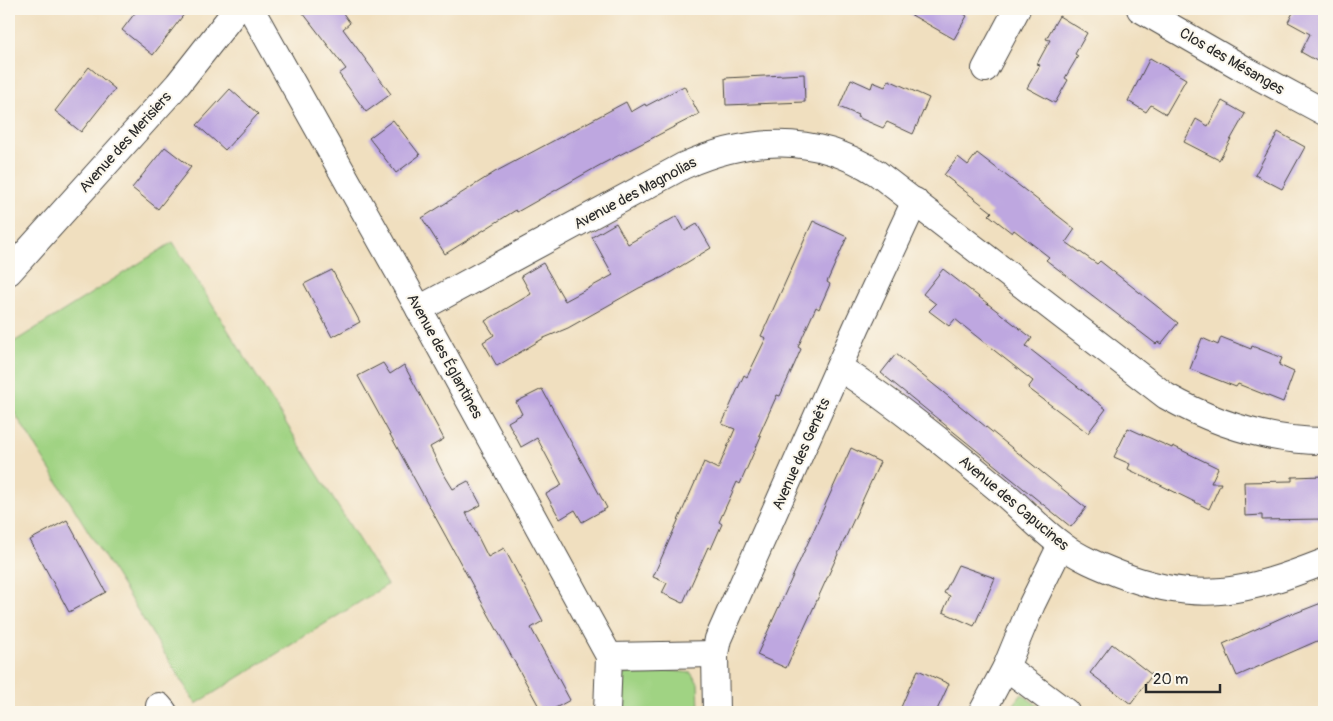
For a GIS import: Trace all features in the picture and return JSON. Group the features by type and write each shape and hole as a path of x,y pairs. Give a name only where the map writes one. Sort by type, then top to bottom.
{"street":[{"name":"Avenue des Merisiers","path":"9,272 178,84 237,9"},
{"name":"Avenue des Églantines","path":"251,9 419,309 609,656 608,712"},
{"path":"985,70 1017,9"},
{"name":"Clos des Mésanges","path":"1140,9 1324,112"},
{"name":"Avenue des Magnolias","path":"419,309 682,166 731,149 780,143 832,152 863,164 915,201"},
{"path":"915,201 1166,396 1206,416 1242,430 1293,439 1324,441"},
{"name":"Avenue des Genêts","path":"716,712 715,654 718,639 840,368 857,326 915,201"},
{"name":"Avenue des Capucines","path":"840,368 880,394 1009,498 1061,545 1082,558 1132,579 1156,586 1199,592 1244,589 1263,585 1324,562"},
{"path":"982,712 1006,667 1032,604 1061,545"},
{"path":"609,656 715,654"},
{"path":"1006,667 1066,712"}],"green space":[{"path":"173,242 387,585 196,704 9,404 9,345"},
{"path":"665,670 691,673 698,683 699,712 619,712 621,678 626,673"},
{"path":"1022,694 1046,712 1008,712"}],"building":[{"path":"138,9 188,9 153,55 122,30"},
{"path":"300,9 340,9 350,23 343,29 391,94 366,112 339,74 346,69"},
{"path":"901,9 967,9 964,14 967,16 954,39"},
{"path":"1295,9 1324,9 1324,65 1301,52 1310,34 1288,22"},
{"path":"1059,16 1087,33 1075,54 1078,56 1065,78 1068,80 1055,103 1027,88 1040,65 1037,64 1050,40 1046,39"},
{"path":"1150,58 1186,79 1166,114 1151,105 1146,112 1128,101"},
{"path":"89,67 115,89 81,132 55,111"},
{"path":"804,74 805,102 726,105 725,78"},
{"path":"851,79 871,88 873,82 885,87 889,80 929,98 913,134 887,122 883,128 839,107"},
{"path":"684,86 699,114 602,164 517,212 516,210 445,254 422,218 495,172 626,102 631,112"},
{"path":"230,89 258,114 225,150 197,125"},
{"path":"1222,101 1245,114 1219,160 1184,142 1196,119 1208,126"},
{"path":"393,120 420,155 396,173 369,138"},
{"path":"1278,132 1305,147 1282,189 1255,175"},
{"path":"165,147 191,167 158,209 132,188"},
{"path":"977,153 1075,229 1066,242 1097,264 1100,261 1178,323 1161,344 1158,342 1156,344 1046,260 1049,257 1014,230 1012,233 989,215 992,212 944,175 958,157 968,165"},
{"path":"677,216 685,231 697,224 711,248 663,277 639,288 568,328 544,338 497,366 483,342 494,335 485,321 531,294 521,276 543,263 565,301 613,275 592,237 616,223 628,244"},
{"path":"813,221 847,237 827,282 830,284 819,309 816,307 798,347 801,349 795,363 780,396 777,395 740,484 737,482 719,522 722,524 711,549 708,547 683,603 662,593 667,583 653,577 704,462 718,469 735,429 722,424 744,375 747,377 766,338 761,336"},
{"path":"943,269 1032,338 1026,346 1106,409 1088,433 1028,388 1033,381 955,319 949,326 929,311 936,304 923,294"},
{"path":"332,270 360,322 332,337 304,284"},
{"path":"1221,337 1251,349 1252,346 1282,358 1279,365 1294,372 1283,402 1238,384 1236,387 1190,369 1202,338 1218,345"},
{"path":"896,354 1086,508 1071,527 881,373"},
{"path":"383,363 390,374 404,365 444,439 430,447 442,471 453,489 468,481 481,505 466,513 488,557 504,548 543,621 531,628 570,700 548,712 542,712 358,376"},
{"path":"542,389 607,508 582,522 575,510 560,519 546,494 562,485 537,438 521,447 508,422 522,414 516,402"},
{"path":"1128,428 1172,448 1173,446 1218,468 1211,483 1221,483 1209,509 1128,469 1130,464 1114,457"},
{"path":"851,448 880,462 786,668 757,655"},
{"path":"1324,476 1324,519 1262,520 1262,515 1245,516 1244,482 1292,481 1292,477"},
{"path":"67,520 106,592 69,612 30,540"},
{"path":"958,565 995,578 974,626 943,612 950,596 944,593"},
{"path":"1324,602 1324,638 1237,676 1223,644 1292,613"},
{"path":"1112,644 1152,675 1131,704 1090,673"},
{"path":"918,670 949,684 936,712 899,712 910,686"}]}
